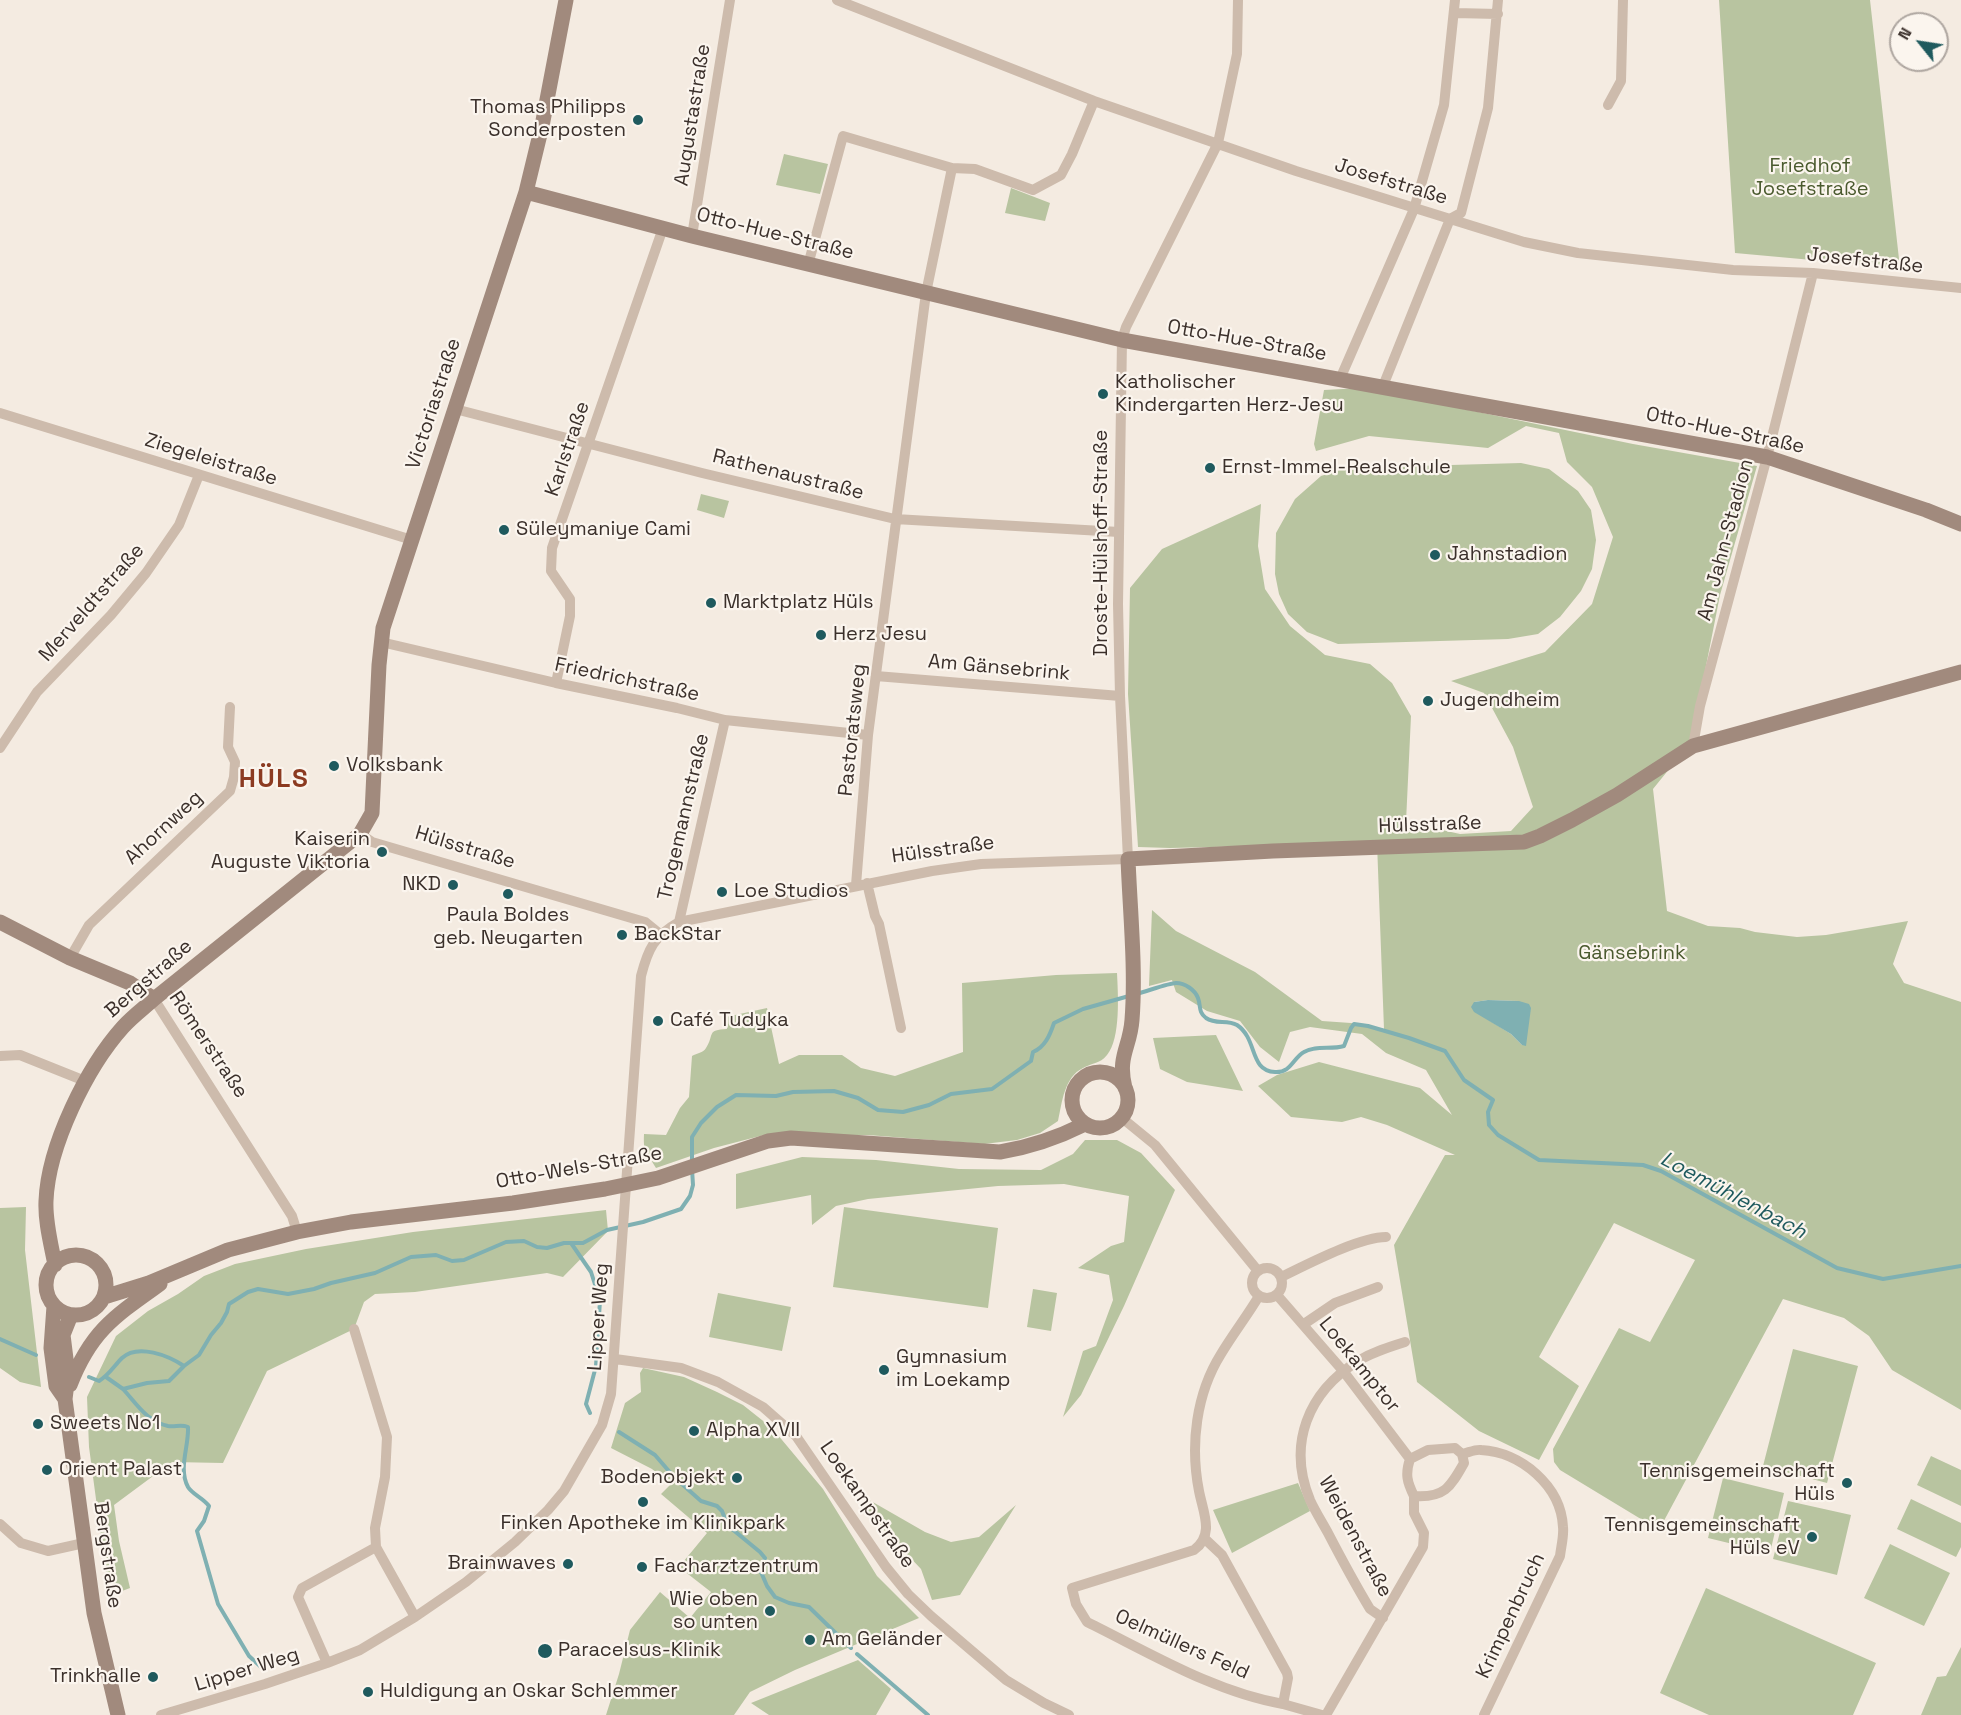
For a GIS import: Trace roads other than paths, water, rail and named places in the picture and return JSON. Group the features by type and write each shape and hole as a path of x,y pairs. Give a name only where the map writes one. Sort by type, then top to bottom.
{"main road":[{"name":"Victoriastraße","path":"363,830 372,813 383,628 526,192 542,126 566,0"},
{"name":"Otto-Hue-Straße","path":"526,192 692,236 1122,340 1767,457 1926,510 1961,524"},
{"name":"Hülsstraße","path":"1128,859 1524,842 1572,820 1617,795 1693,746 1961,672"},
{"name":"Bergstraße","path":"55,1265 47,1222 47,1188 57,1147 85,1080 100,1056 124,1026 154,999 363,830"},
{"path":"1073,1106 1077,1116 1085,1124 1104,1128 1122,1118 1128,1103 1121,1063 1132,1022 1133,981 1128,859"},
{"name":"Römerstraße","path":"0,922 70,958 130,983 154,999"},
{"path":"1056,1138 1066,1124 1073,1106 1074,1092 1081,1080 1093,1074 1106,1073 1121,1063"},
{"path":"1106,1073 1118,1079 1125,1088"},
{"name":"Otto-Wels-Straße","path":"104,1297 149,1283 228,1250 297,1232 340,1224 513,1203 627,1184 658,1178 768,1141 791,1138 1000,1152 1028,1147 1056,1138 1085,1124"},
{"path":"47,1222 71,1256"},
{"path":"71,1256 82,1256 93,1260 101,1268 106,1279 104,1297 99,1305 91,1312 81,1315 62,1312 54,1306 47,1290 50,1272 62,1259 71,1256"},
{"path":"65,1399 83,1357 98,1333 116,1316 176,1272"},
{"name":"Otto-Wels-Straße","path":"106,1279 149,1283"},
{"name":"Bergstraße","path":"54,1306 52,1358 56,1386 65,1399"},
{"name":"Bergstraße","path":"71,1315 63,1335 68,1375 65,1399 96,1622 118,1715"}],"street":[{"name":"Augustastraße","path":"692,236 730,0"},
{"name":"Josefstraße","path":"837,0 1094,101 1296,171 1524,242 1578,253 1733,270 1813,273 1961,288"},
{"name":"Droste-Hülshoff-Straße","path":"1128,859 1120,696 1119,532 1122,340 1126,327 1218,144 1237,54 1238,0"},
{"path":"1340,379 1414,209 1444,105 1455,0"},
{"path":"1383,386 1450,219 1461,213 1488,108 1498,0"},
{"path":"1608,105 1621,81 1623,0"},
{"path":"1455,13 1498,14"},
{"path":"808,264 843,136 952,168 975,169 1033,190 1061,175 1094,101"},
{"name":"Pastoratsweg","path":"861,884 868,735 895,519 926,292 952,168"},
{"name":"Karlstraße","path":"556,683 570,616 570,599 551,571 552,548 663,228"},
{"name":"Am Jahn-Stadion","path":"1693,746 1700,706 1767,457 1813,273"},
{"name":"Rathenaustraße","path":"455,410 895,519 1119,532"},
{"name":"Ziegeleistraße","path":"0,413 412,540"},
{"name":"Merveldtstraße","path":"0,748 37,692 111,615 146,573 179,525 198,475"},
{"name":"Friedrichstraße","path":"381,642 724,720 868,735"},
{"name":"Am Gänsebrink","path":"876,676 1120,696"},
{"name":"Ahornweg","path":"70,958 89,925 230,790 235,762 228,747 230,707"},
{"name":"Trogemannstraße","path":"679,922 724,720"},
{"name":"Hülsstraße","path":"363,830 372,842 645,922 658,938 679,922 932,871 981,864 1128,859"},
{"path":"861,884 879,924 901,1028"},
{"name":"Lipper Weg","path":"161,1715 176,1713 327,1664 360,1650 415,1617 465,1582 515,1542 564,1491 602,1425 611,1394 641,976 647,952 658,938"},
{"name":"Römerstraße","path":"154,999 292,1216 297,1232"},
{"path":"0,1056 20,1055 85,1080"},
{"path":"1122,1118 1155,1145 1258,1271"},
{"path":"1281,1277 1362,1242 1377,1237 1386,1237"},
{"path":"1274,1269 1281,1277 1282,1284 1277,1295 1268,1298 1259,1296 1254,1291 1253,1277 1258,1271 1274,1269"},
{"path":"1304,1324 1335,1303 1378,1287"},
{"name":"Loekamptor","path":"1277,1295 1344,1372 1410,1459"},
{"path":"1259,1296 1220,1355 1206,1386 1197,1419 1194,1449 1195,1470 1208,1527 1204,1539 1222,1555 1287,1672 1283,1704"},
{"path":"354,1329 387,1437 385,1477 375,1528 376,1547 415,1617"},
{"name":"Weidenstraße","path":"1383,1618 1370,1609 1310,1500 1301,1455 1303,1429 1314,1404 1328,1386 1344,1372 1371,1354 1405,1342"},
{"name":"Loekampstraße","path":"615,1359 681,1368 718,1382 763,1407 796,1436 886,1567 908,1594 1006,1680 1069,1715"},
{"path":"1324,1715 1424,1547 1424,1533 1414,1513 1414,1496 1407,1482 1406,1470 1410,1459 1428,1450 1455,1448 1462,1454 1464,1463 1444,1491 1431,1497 1414,1496"},
{"name":"Krimpenbruch","path":"1462,1454 1479,1449 1508,1456 1524,1464 1550,1488 1558,1506 1563,1527 1560,1556 1484,1715"},
{"path":"0,1524 21,1543 48,1551 84,1543"},
{"name":"Oelmüllers Feld","path":"1204,1539 1194,1550 1072,1588 1076,1604 1088,1622 1216,1684 1263,1700 1324,1715"},
{"name":"Lipper Weg","path":"327,1664 298,1597 302,1588 376,1547"}],"water":[{"path":"1519,1001 1529,1004 1531,1008 1526,1046 1511,1034 1474,1012 1471,1007 1474,1002"}],"waterway":[{"name":"Loemühlenbach","path":"1136,994 1173,983 1186,986 1197,995 1203,1016 1210,1020 1237,1025 1244,1031 1261,1066 1275,1072 1285,1070 1300,1055 1309,1050 1344,1046 1354,1024 1409,1038 1445,1051 1464,1080 1493,1100 1488,1112 1489,1125 1498,1135 1539,1160 1643,1165 1661,1171 1837,1268 1883,1279 1961,1266"},
{"name":"Loemühlenbach","path":"692,1162 692,1137 701,1123 717,1107 736,1095 776,1096 793,1092 834,1091 858,1098 878,1110 903,1112 929,1105 951,1094 992,1089 1031,1061 1033,1052 1044,1044 1054,1023 1083,1009 1129,996"},
{"name":"Loemühlenbach","path":"89,1377 99,1381 122,1358 136,1352 145,1351 162,1355 184,1366 199,1355 221,1323 229,1304 248,1292 258,1289 288,1294 375,1273 411,1257 436,1255 452,1261 464,1260 506,1242 524,1241 537,1247 547,1248 564,1243 583,1243 607,1230 643,1222 681,1209 690,1196 693,1185 692,1169"},
{"path":"571,1243 591,1272 600,1300 596,1366 586,1404 590,1413"},
{"name":"Loemühlenbach","path":"0,1339 36,1355"},
{"name":"Loemühlenbach","path":"106,1377 123,1389 169,1381 184,1366"},
{"path":"123,1389 142,1411 154,1420 168,1426 188,1427 184,1465 185,1480 188,1487 209,1506 204,1521 197,1531 218,1604 249,1656 261,1667"},
{"path":"619,1432 655,1455 674,1477 701,1501 717,1506 722,1511 727,1524 765,1558 761,1572 775,1597 789,1603 809,1607 851,1648"},
{"path":"857,1654 928,1715"}],"place":[{"name":"Thomas Philipps Sonderposten","path":"638,120"},
{"name":"Katholischer Kindergarten Herz-Jesu","path":"1103,394"},
{"name":"Ernst-Immel-Realschule","path":"1210,468"},
{"name":"Süleymaniye Cami","path":"504,530"},
{"name":"Jahnstadion","path":"1435,555"},
{"name":"Marktplatz Hüls","path":"711,603"},
{"name":"Herz Jesu","path":"821,635"},
{"name":"Jugendheim","path":"1428,701"},
{"name":"Volksbank","path":"334,766"},
{"name":"Kaiserin Auguste Viktoria","path":"382,852"},
{"name":"NKD","path":"453,885"},
{"name":"Loe Studios","path":"722,892"},
{"name":"Paula Boldes geb. Neugarten","path":"508,894"},
{"name":"BackStar","path":"622,935"},
{"name":"Café Tudyka","path":"658,1021"},
{"name":"Gymnasium im Loekamp","path":"884,1370"},
{"name":"Sweets No1","path":"38,1424"},
{"name":"Alpha XVII","path":"694,1431"},
{"name":"Orient Palast","path":"47,1470"},
{"name":"Bodenobjekt","path":"737,1478"},
{"name":"Tennisgemeinschaft Hüls","path":"1847,1483"},
{"name":"Finken Apotheke im Klinikpark","path":"643,1502"},
{"name":"Tennisgemeinschaft Hüls eV","path":"1812,1537"},
{"name":"Brainwaves","path":"568,1564"},
{"name":"Facharztzentrum","path":"642,1567"},
{"name":"Wie oben so unten","path":"770,1611"},
{"name":"Am Geländer","path":"810,1640"},
{"name":"Paracelsus-Klinik","path":"545,1651"},
{"name":"Trinkhalle","path":"153,1677"},
{"name":"Huldigung an Oskar Schlemmer","path":"368,1692"}],"district":[{"name":"HÜLS","path":"274,780"}],"park label":[{"name":"Friedhof Josefstraße","path":"1810,178"},
{"name":"Gänsebrink","path":"1632,954"}]}
